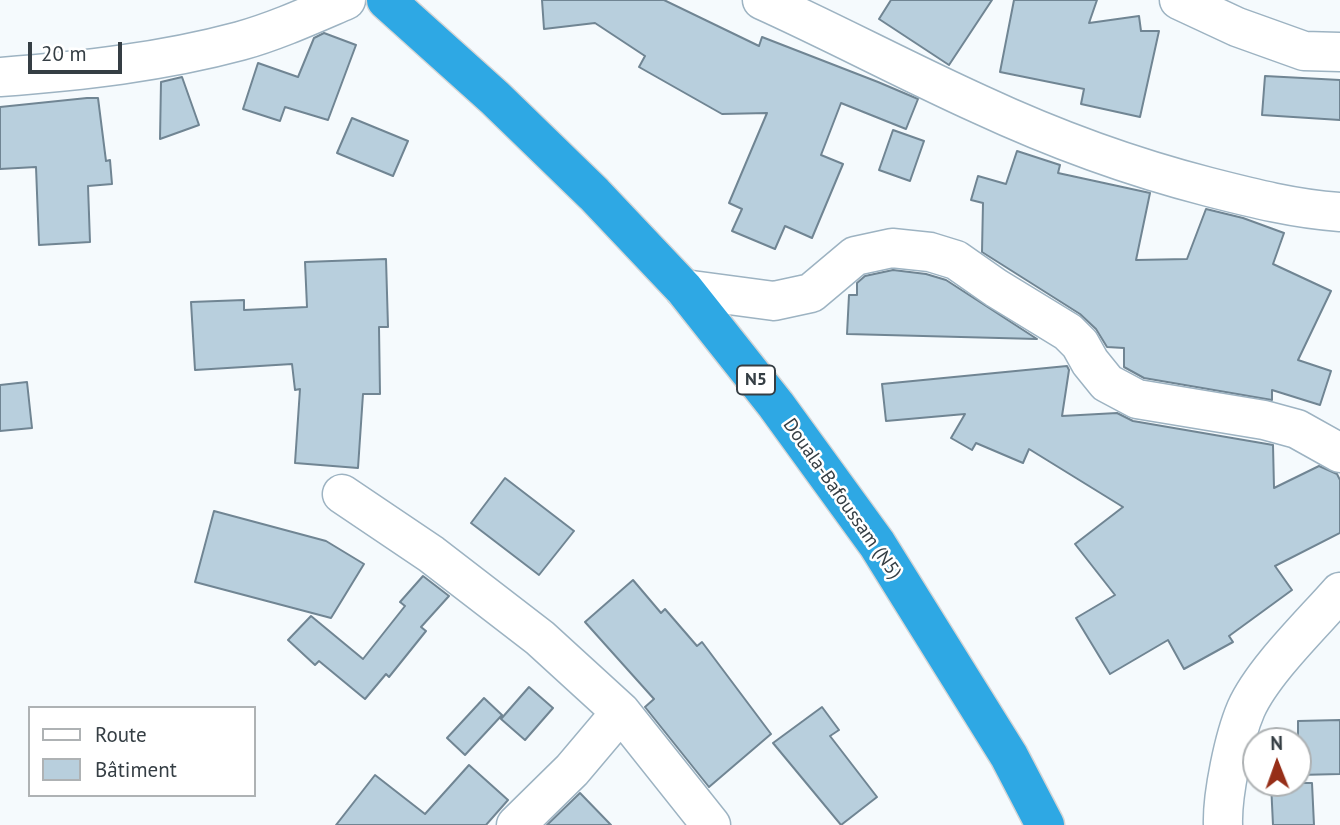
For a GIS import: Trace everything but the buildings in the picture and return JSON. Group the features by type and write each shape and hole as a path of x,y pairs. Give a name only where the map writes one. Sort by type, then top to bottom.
{"highway":[{"name":"Douala-Bafoussam (N5)","path":"386,0 495,98 584,184 684,289 776,405 877,544 1009,756 1045,825"}],"street":[{"path":"0,78 80,71 185,54 242,40 345,0"},
{"path":"762,0 828,29 980,104 1082,146 1171,177 1249,198 1311,210 1340,212"},
{"path":"1178,0 1237,27 1304,51 1340,52"},
{"path":"684,289 774,301 811,293 855,256 892,248 930,252 956,260 1068,332 1080,344 1107,383 1137,399 1264,420 1297,429 1340,453"},
{"path":"342,494 431,554 540,638 621,712 711,825"},
{"path":"1223,825 1223,805 1246,709 1273,669 1340,592"},
{"path":"516,825 572,770 621,712"}]}
